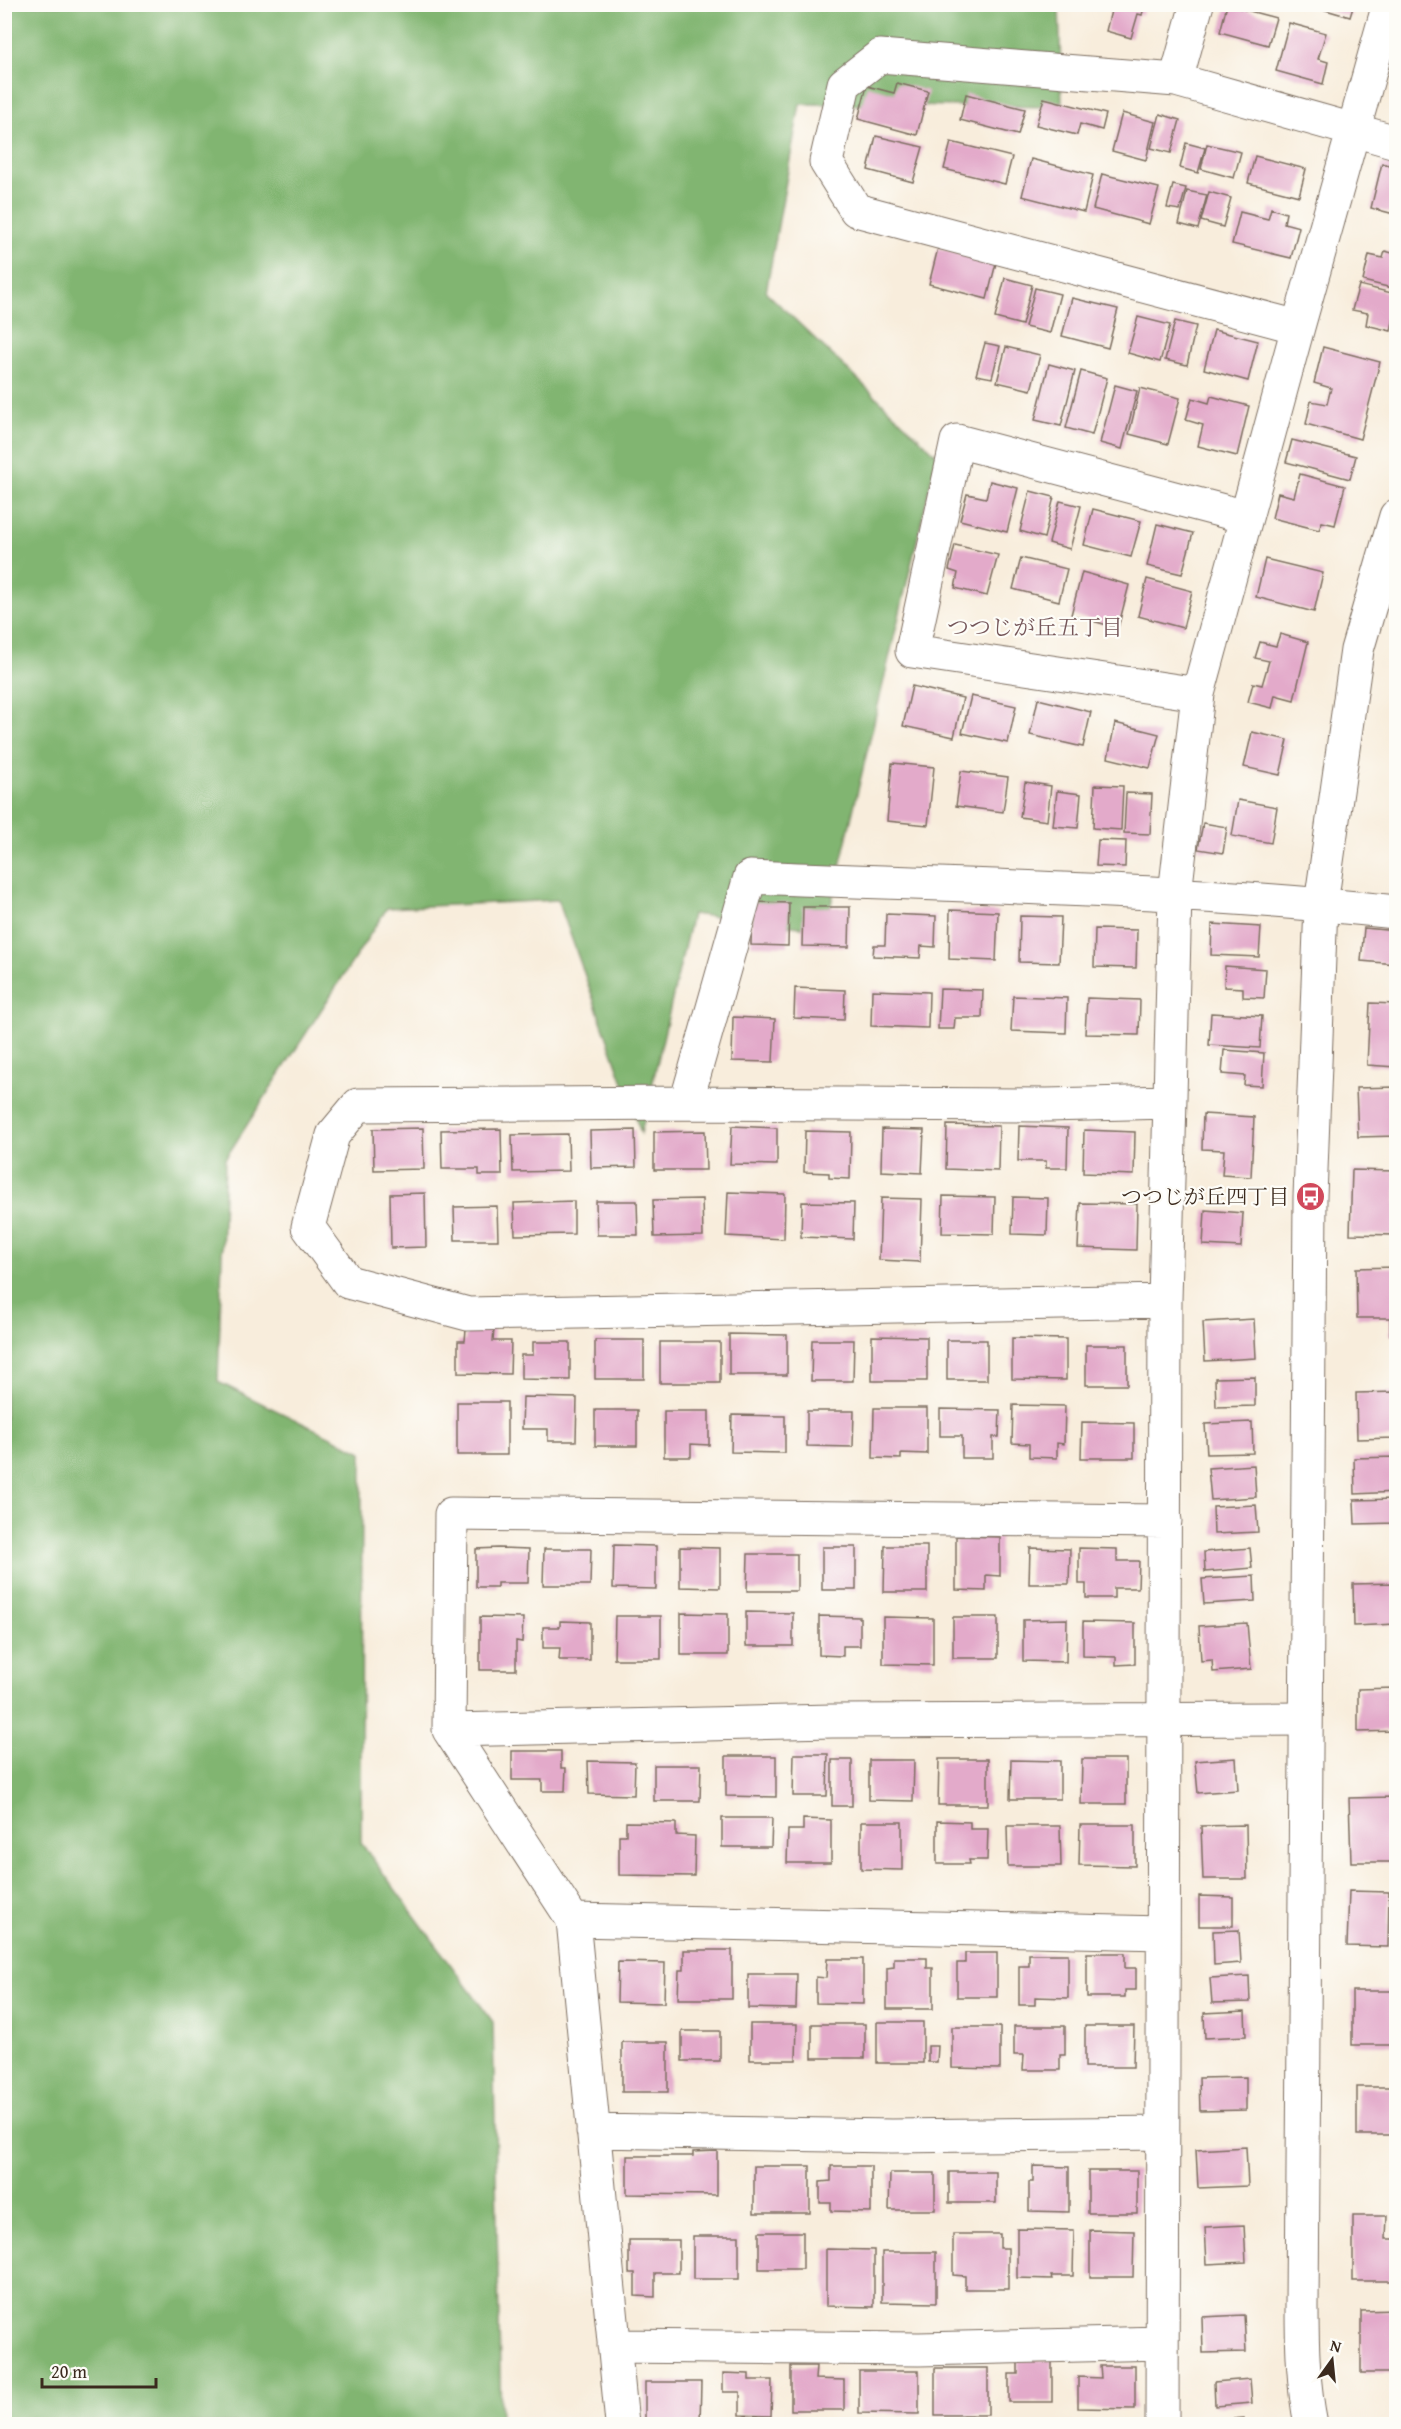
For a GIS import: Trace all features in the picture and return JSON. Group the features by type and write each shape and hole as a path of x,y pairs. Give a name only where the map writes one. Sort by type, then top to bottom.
{"street":[{"path":"1176,80 1197,4"},
{"path":"1162,2424 1165,1301 1175,894 1198,694 1389,4"},
{"path":"1298,327 856,210 825,162 844,84 880,56 1176,80 1396,142"},
{"path":"1198,694 912,651 957,441 1246,517"},
{"path":"1311,2424 1305,2396 1302,2353 1305,1719 1310,1197 1321,904 1357,650 1396,516"},
{"path":"686,1103 750,877 1175,894 1321,904 1396,912"},
{"path":"1165,1301 468,1314 348,1282 308,1227 333,1135 358,1105 686,1103 1047,1105 1169,1102"},
{"path":"622,2424 573,1920 449,1730 451,1514 1165,1521"},
{"path":"449,1730 832,1721 1305,1719"},
{"path":"573,1920 1164,1932"},
{"path":"593,2131 892,2136 1163,2133"},
{"path":"614,2346 919,2349 1162,2343"}],"green space":[{"path":"5,5 1059,5 1062,107 800,104 766,292 937,455 825,930 692,914 641,1133 558,900 387,908 225,1159 218,1382 362,1452 361,1843 493,2022 501,2424 5,2424"}],"building":[{"path":"1106,4 1145,4 1142,15 1138,14 1131,38 1106,31 1112,7"},
{"path":"1305,4 1354,4 1350,17"},
{"path":"1227,5 1276,18 1268,45 1220,32"},
{"path":"1289,23 1326,33 1318,59 1328,62 1323,84 1276,71"},
{"path":"897,83 928,91 917,135 858,119 867,86 894,93"},
{"path":"966,94 1025,109 1018,135 960,120"},
{"path":"1044,98 1106,114 1102,130 1080,124 1077,135 1036,125"},
{"path":"1122,113 1155,122 1146,160 1112,151"},
{"path":"1160,114 1180,120 1171,153 1151,148"},
{"path":"876,136 923,147 913,182 868,170"},
{"path":"951,142 1012,157 1005,184 944,169"},
{"path":"1186,143 1205,148 1198,173 1180,168"},
{"path":"1207,144 1241,152 1234,178 1201,169"},
{"path":"1255,156 1306,169 1299,196 1248,183"},
{"path":"1031,159 1093,175 1084,212 1022,196"},
{"path":"1382,163 1396,167 1394,214 1371,208"},
{"path":"1102,174 1159,188 1149,224 1093,209"},
{"path":"1173,185 1186,188 1180,210 1167,208"},
{"path":"1187,191 1207,195 1198,229 1179,224"},
{"path":"1209,192 1231,198 1223,227 1201,221"},
{"path":"1271,208 1286,213 1284,223 1299,227 1291,258 1232,244 1240,212 1268,219"},
{"path":"938,248 996,263 987,299 929,284"},
{"path":"1385,251 1396,254 1396,289 1363,281 1369,255 1383,258"},
{"path":"1005,278 1032,285 1022,325 995,318"},
{"path":"1359,285 1396,294 1396,308 1391,331 1366,325 1368,313 1352,310"},
{"path":"1035,288 1060,294 1050,333 1025,327"},
{"path":"1072,298 1118,309 1108,348 1062,336"},
{"path":"1138,317 1170,325 1160,362 1128,353"},
{"path":"1175,321 1196,326 1187,365 1165,360"},
{"path":"1214,330 1258,341 1248,381 1204,369"},
{"path":"985,343 1000,346 992,378 976,375"},
{"path":"1006,347 1040,355 1031,390 997,382"},
{"path":"1323,347 1380,362 1360,439 1306,424 1311,401 1327,404 1331,388 1314,383"},
{"path":"1049,364 1075,371 1061,426 1035,420"},
{"path":"1081,371 1107,378 1092,435 1066,428"},
{"path":"1115,385 1137,391 1122,449 1100,443"},
{"path":"1140,388 1180,398 1168,444 1129,434"},
{"path":"1211,396 1249,406 1237,456 1198,446 1203,425 1186,420 1192,398 1209,403"},
{"path":"1292,440 1356,456 1350,479 1286,462"},
{"path":"1300,474 1345,486 1335,525 1322,522 1319,530 1272,518 1278,493 1294,497"},
{"path":"990,481 1018,488 1007,532 960,520 967,494 986,498"},
{"path":"1030,491 1054,497 1044,538 1020,531"},
{"path":"1060,501 1081,506 1070,549 1049,543"},
{"path":"1093,509 1141,521 1131,557 1084,545"},
{"path":"1157,524 1193,533 1182,574 1147,566"},
{"path":"955,545 998,555 987,596 955,588 958,573 949,570"},
{"path":"1021,558 1067,569 1059,601 1013,589"},
{"path":"1265,559 1323,573 1314,612 1256,597"},
{"path":"1082,572 1129,585 1118,628 1071,615"},
{"path":"1147,579 1192,591 1183,628 1138,616"},
{"path":"1280,634 1308,642 1294,700 1275,695 1272,708 1248,702 1253,683 1262,685 1269,661 1255,658 1260,642 1276,646"},
{"path":"912,686 963,698 954,737 903,726"},
{"path":"971,696 1016,706 1008,743 962,733"},
{"path":"1038,699 1091,712 1083,747 1030,735"},
{"path":"1115,723 1159,734 1150,768 1108,758"},
{"path":"1252,732 1288,740 1280,775 1244,767"},
{"path":"892,763 934,767 928,825 887,821"},
{"path":"961,771 1008,777 1003,812 956,806"},
{"path":"1025,782 1051,786 1047,821 1020,817"},
{"path":"1095,785 1123,786 1121,830 1093,828"},
{"path":"1057,791 1081,794 1078,828 1053,826"},
{"path":"1126,793 1152,794 1150,834 1124,833"},
{"path":"1238,800 1277,807 1271,843 1232,836"},
{"path":"1203,823 1227,827 1223,853 1198,849"},
{"path":"1098,840 1126,841 1125,867 1096,866"},
{"path":"752,902 789,903 788,946 751,945"},
{"path":"803,907 850,907 849,947 802,946"},
{"path":"950,910 998,912 996,961 949,959"},
{"path":"886,914 936,916 935,947 921,946 920,958 873,956 874,945 885,945"},
{"path":"1020,916 1061,917 1059,963 1019,962"},
{"path":"1212,924 1261,927 1259,957 1211,955"},
{"path":"1364,928 1396,931 1396,964 1361,961"},
{"path":"1095,929 1137,930 1136,968 1094,967"},
{"path":"1225,966 1266,969 1264,998 1243,997 1243,988 1224,987"},
{"path":"795,988 845,990 844,1020 794,1018"},
{"path":"940,989 983,990 982,1018 955,1018 954,1029 938,1029"},
{"path":"872,990 929,992 928,1028 871,1026"},
{"path":"1013,996 1067,998 1066,1033 1011,1031"},
{"path":"1087,998 1140,1000 1139,1035 1085,1034"},
{"path":"1370,1003 1396,1004 1396,1067 1367,1065"},
{"path":"1211,1013 1262,1016 1260,1048 1209,1045"},
{"path":"733,1017 775,1019 773,1062 732,1061"},
{"path":"1224,1050 1264,1053 1262,1086 1244,1085 1245,1076 1222,1074"},
{"path":"1396,1087 1396,1136 1358,1137 1356,1088"},
{"path":"1203,1114 1254,1117 1251,1177 1222,1175 1224,1150 1202,1149"},
{"path":"947,1125 999,1126 998,1171 946,1169"},
{"path":"732,1126 777,1128 777,1165 730,1164"},
{"path":"1019,1126 1068,1128 1067,1168 1046,1168 1046,1161 1018,1161"},
{"path":"423,1128 424,1169 374,1170 373,1129"},
{"path":"501,1129 502,1175 479,1175 479,1169 442,1169 441,1130"},
{"path":"882,1129 924,1130 922,1173 881,1171"},
{"path":"635,1130 636,1167 591,1168 590,1131"},
{"path":"1084,1130 1135,1132 1134,1175 1083,1173"},
{"path":"705,1131 706,1170 654,1170 654,1132"},
{"path":"805,1131 851,1132 850,1179 829,1178 829,1173 804,1172"},
{"path":"568,1134 569,1171 513,1172 512,1135"},
{"path":"1352,1170 1396,1171 1396,1235 1350,1234"},
{"path":"728,1192 785,1194 784,1239 726,1236"},
{"path":"425,1193 426,1247 391,1248 390,1194"},
{"path":"943,1196 995,1197 994,1234 942,1233"},
{"path":"1013,1197 1048,1198 1047,1235 1012,1234"},
{"path":"881,1198 922,1199 920,1262 879,1260"},
{"path":"702,1199 703,1236 654,1237 653,1200"},
{"path":"574,1201 574,1234 515,1235 514,1203"},
{"path":"596,1201 637,1201 638,1235 597,1235"},
{"path":"802,1202 854,1203 853,1239 801,1237"},
{"path":"1080,1203 1137,1204 1136,1250 1078,1248"},
{"path":"497,1206 498,1240 455,1240 454,1207"},
{"path":"1205,1210 1243,1213 1241,1247 1203,1245"},
{"path":"1396,1267 1396,1335 1390,1335 1390,1318 1357,1318 1356,1268"},
{"path":"1254,1319 1256,1358 1205,1361 1203,1322"},
{"path":"466,1329 494,1329 493,1341 511,1341 510,1374 458,1373 458,1341 465,1341"},
{"path":"729,1334 787,1335 787,1375 729,1375"},
{"path":"872,1336 927,1337 927,1381 872,1381"},
{"path":"1012,1338 1066,1339 1066,1380 1012,1379"},
{"path":"595,1340 644,1340 644,1379 595,1379"},
{"path":"812,1340 854,1340 853,1381 811,1381"},
{"path":"947,1340 987,1340 987,1380 947,1380"},
{"path":"533,1342 570,1342 570,1380 521,1379 521,1355 533,1355"},
{"path":"660,1342 720,1342 720,1383 660,1383"},
{"path":"1086,1345 1127,1345 1127,1385 1086,1385"},
{"path":"1255,1377 1255,1406 1216,1407 1215,1378"},
{"path":"1396,1392 1396,1438 1357,1439 1356,1393"},
{"path":"523,1397 577,1398 576,1441 548,1441 548,1429 522,1429"},
{"path":"457,1402 507,1402 507,1455 457,1455"},
{"path":"1013,1405 1065,1406 1064,1444 1057,1443 1057,1458 1029,1457 1029,1444 1012,1443"},
{"path":"874,1408 927,1408 927,1454 901,1453 901,1459 873,1458"},
{"path":"940,1409 1000,1410 999,1437 993,1437 993,1458 962,1458 962,1436 940,1436"},
{"path":"595,1410 637,1410 637,1446 595,1446"},
{"path":"664,1411 709,1411 709,1445 691,1444 691,1457 664,1457"},
{"path":"807,1411 854,1411 853,1447 807,1446"},
{"path":"732,1415 785,1416 785,1453 731,1452"},
{"path":"1082,1422 1134,1423 1134,1458 1081,1458"},
{"path":"1252,1422 1253,1453 1207,1454 1205,1424"},
{"path":"1396,1457 1396,1492 1355,1494 1354,1458"},
{"path":"1254,1465 1256,1497 1211,1500 1208,1468"},
{"path":"1396,1499 1396,1523 1355,1524 1354,1500"},
{"path":"1256,1505 1258,1532 1214,1534 1213,1507"},
{"path":"956,1536 1000,1537 1000,1576 986,1575 986,1591 956,1590"},
{"path":"614,1545 656,1546 656,1589 613,1588"},
{"path":"885,1546 927,1546 927,1592 884,1592"},
{"path":"680,1547 720,1548 720,1588 680,1587"},
{"path":"822,1547 856,1547 856,1590 822,1590"},
{"path":"1030,1548 1070,1549 1069,1584 1029,1584"},
{"path":"1079,1548 1117,1549 1117,1561 1139,1561 1138,1588 1114,1588 1114,1598 1086,1598 1086,1584 1079,1584"},
{"path":"1250,1548 1252,1568 1205,1572 1204,1552"},
{"path":"476,1549 529,1549 528,1583 497,1583 497,1587 476,1587"},
{"path":"544,1549 591,1549 590,1585 543,1585"},
{"path":"748,1554 797,1554 797,1591 747,1591"},
{"path":"1254,1576 1255,1601 1204,1604 1202,1579"},
{"path":"1396,1583 1396,1624 1354,1626 1353,1584"},
{"path":"746,1612 793,1613 793,1646 746,1646"},
{"path":"681,1613 728,1614 728,1655 681,1655"},
{"path":"615,1616 661,1616 661,1659 614,1659"},
{"path":"819,1616 860,1617 860,1646 843,1646 843,1656 819,1655"},
{"path":"480,1617 523,1618 522,1642 516,1641 516,1670 480,1670"},
{"path":"883,1617 933,1618 933,1665 883,1664"},
{"path":"953,1617 998,1617 998,1658 953,1658"},
{"path":"1067,1619 1066,1662 1023,1661 1023,1620"},
{"path":"560,1621 590,1622 590,1660 559,1660 560,1648 543,1648 543,1627 560,1627"},
{"path":"1083,1622 1135,1623 1135,1664 1116,1665 1116,1657 1083,1656"},
{"path":"1247,1623 1251,1669 1213,1672 1212,1660 1201,1661 1199,1626"},
{"path":"1396,1688 1396,1731 1358,1732 1358,1689"},
{"path":"512,1751 561,1751 561,1768 566,1768 565,1791 542,1791 542,1780 512,1780"},
{"path":"794,1754 828,1754 827,1796 793,1796"},
{"path":"726,1756 776,1756 776,1797 726,1796"},
{"path":"1236,1758 1238,1790 1198,1793 1195,1761"},
{"path":"939,1759 988,1759 988,1805 938,1805"},
{"path":"1082,1759 1126,1759 1126,1804 1081,1804"},
{"path":"832,1760 852,1760 852,1806 832,1806"},
{"path":"869,1760 914,1760 913,1801 869,1800"},
{"path":"1011,1760 1060,1761 1060,1799 1010,1799"},
{"path":"588,1761 635,1762 634,1795 589,1794"},
{"path":"654,1765 701,1765 700,1801 654,1801"},
{"path":"1394,1797 1395,1862 1351,1862 1349,1798"},
{"path":"722,1818 772,1818 771,1847 722,1847"},
{"path":"803,1819 831,1820 831,1863 787,1863 788,1830 803,1830"},
{"path":"937,1821 970,1822 970,1829 988,1829 987,1860 969,1860 970,1864 937,1864"},
{"path":"626,1822 676,1823 676,1835 695,1836 694,1876 619,1875 619,1835 626,1835"},
{"path":"861,1822 902,1822 902,1870 861,1869"},
{"path":"1080,1825 1135,1825 1135,1866 1079,1865"},
{"path":"1246,1825 1247,1879 1203,1879 1201,1826"},
{"path":"1007,1826 1060,1826 1061,1866 1008,1866"},
{"path":"1349,1891 1389,1892 1388,1947 1347,1946"},
{"path":"1199,1896 1233,1897 1233,1926 1199,1926"},
{"path":"1239,1930 1241,1963 1214,1965 1213,1931"},
{"path":"684,1950 732,1950 732,1999 678,1999 679,1970 684,1970"},
{"path":"965,1953 997,1953 997,1997 957,1997 957,1963 965,1963"},
{"path":"1087,1953 1125,1953 1125,1968 1136,1968 1136,1990 1125,1990 1125,1997 1087,1997"},
{"path":"1029,1954 1068,1954 1068,1998 1035,1997 1035,2005 1019,2005 1019,1966 1029,1966"},
{"path":"894,1958 927,1958 927,1968 933,1968 933,2009 887,2009 887,1968 894,1967"},
{"path":"827,1959 863,1959 863,2004 816,2003 816,1977 826,1978"},
{"path":"618,1962 665,1963 664,2003 617,2002"},
{"path":"748,1974 797,1974 796,2009 748,2008"},
{"path":"1249,1976 1250,2002 1212,2003 1210,1978"},
{"path":"1352,1991 1396,1991 1396,2045 1352,2045"},
{"path":"1245,2011 1246,2036 1205,2038 1204,2013"},
{"path":"877,2022 923,2022 923,2063 877,2063"},
{"path":"750,2024 797,2024 796,2060 750,2060"},
{"path":"812,2024 865,2024 865,2058 812,2058"},
{"path":"1014,2026 1065,2026 1065,2055 1060,2055 1060,2070 1023,2070 1024,2055 1014,2055"},
{"path":"1085,2026 1134,2026 1133,2067 1085,2067"},
{"path":"952,2027 1000,2027 1000,2069 952,2068"},
{"path":"682,2031 720,2031 720,2061 682,2061"},
{"path":"622,2042 668,2042 668,2092 622,2092"},
{"path":"928,2046 938,2046 937,2062 928,2062"},
{"path":"1246,2077 1246,2110 1200,2111 1199,2078"},
{"path":"1357,2087 1396,2087 1396,2135 1357,2135"},
{"path":"1246,2147 1248,2186 1198,2188 1196,2150"},
{"path":"717,2151 717,2195 627,2194 627,2156 693,2156 693,2152"},
{"path":"754,2166 810,2166 810,2213 754,2213"},
{"path":"831,2166 871,2166 871,2212 831,2211 831,2203 820,2203 820,2182 831,2181"},
{"path":"1033,2166 1069,2167 1069,2212 1029,2211 1029,2182 1033,2182"},
{"path":"1088,2171 1137,2171 1137,2213 1088,2213"},
{"path":"949,2172 996,2172 996,2203 949,2203"},
{"path":"890,2173 935,2173 935,2210 889,2210"},
{"path":"1353,2216 1387,2216 1386,2239 1396,2239 1396,2281 1353,2281"},
{"path":"1244,2225 1246,2262 1207,2264 1205,2227"},
{"path":"1017,2229 1074,2230 1073,2276 1051,2276 1052,2279 1017,2278"},
{"path":"1090,2230 1134,2231 1133,2277 1090,2277"},
{"path":"759,2232 803,2232 803,2269 759,2269"},
{"path":"953,2234 1000,2234 1000,2248 1008,2248 1008,2289 965,2289 965,2276 953,2275"},
{"path":"693,2236 739,2236 739,2279 693,2279"},
{"path":"629,2240 679,2240 679,2273 655,2273 655,2297 635,2296 635,2273 629,2273"},
{"path":"826,2249 874,2250 874,2307 826,2306"},
{"path":"882,2252 936,2252 936,2303 882,2302"},
{"path":"1396,2310 1396,2373 1361,2373 1361,2311"},
{"path":"1244,2315 1246,2352 1203,2353 1202,2317"},
{"path":"1018,2360 1052,2360 1052,2402 1009,2402 1009,2374 1018,2374"},
{"path":"791,2366 816,2366 815,2379 844,2380 844,2410 791,2410"},
{"path":"1100,2366 1135,2366 1135,2409 1078,2408 1078,2377 1101,2378"},
{"path":"935,2368 988,2368 988,2415 935,2415"},
{"path":"859,2371 919,2371 919,2414 859,2413"},
{"path":"723,2373 749,2374 749,2380 772,2380 771,2416 740,2415 740,2392 723,2392"},
{"path":"1250,2379 1252,2403 1215,2406 1214,2382"},
{"path":"645,2382 701,2382 700,2424 645,2424"},
{"path":"1244,2418 1245,2424 1207,2424 1207,2421"}],"place":[{"name":"つつじが丘四丁目","path":"1310,1197"}],"district":[{"name":"つつじが丘五丁目","path":"1035,627"}]}
